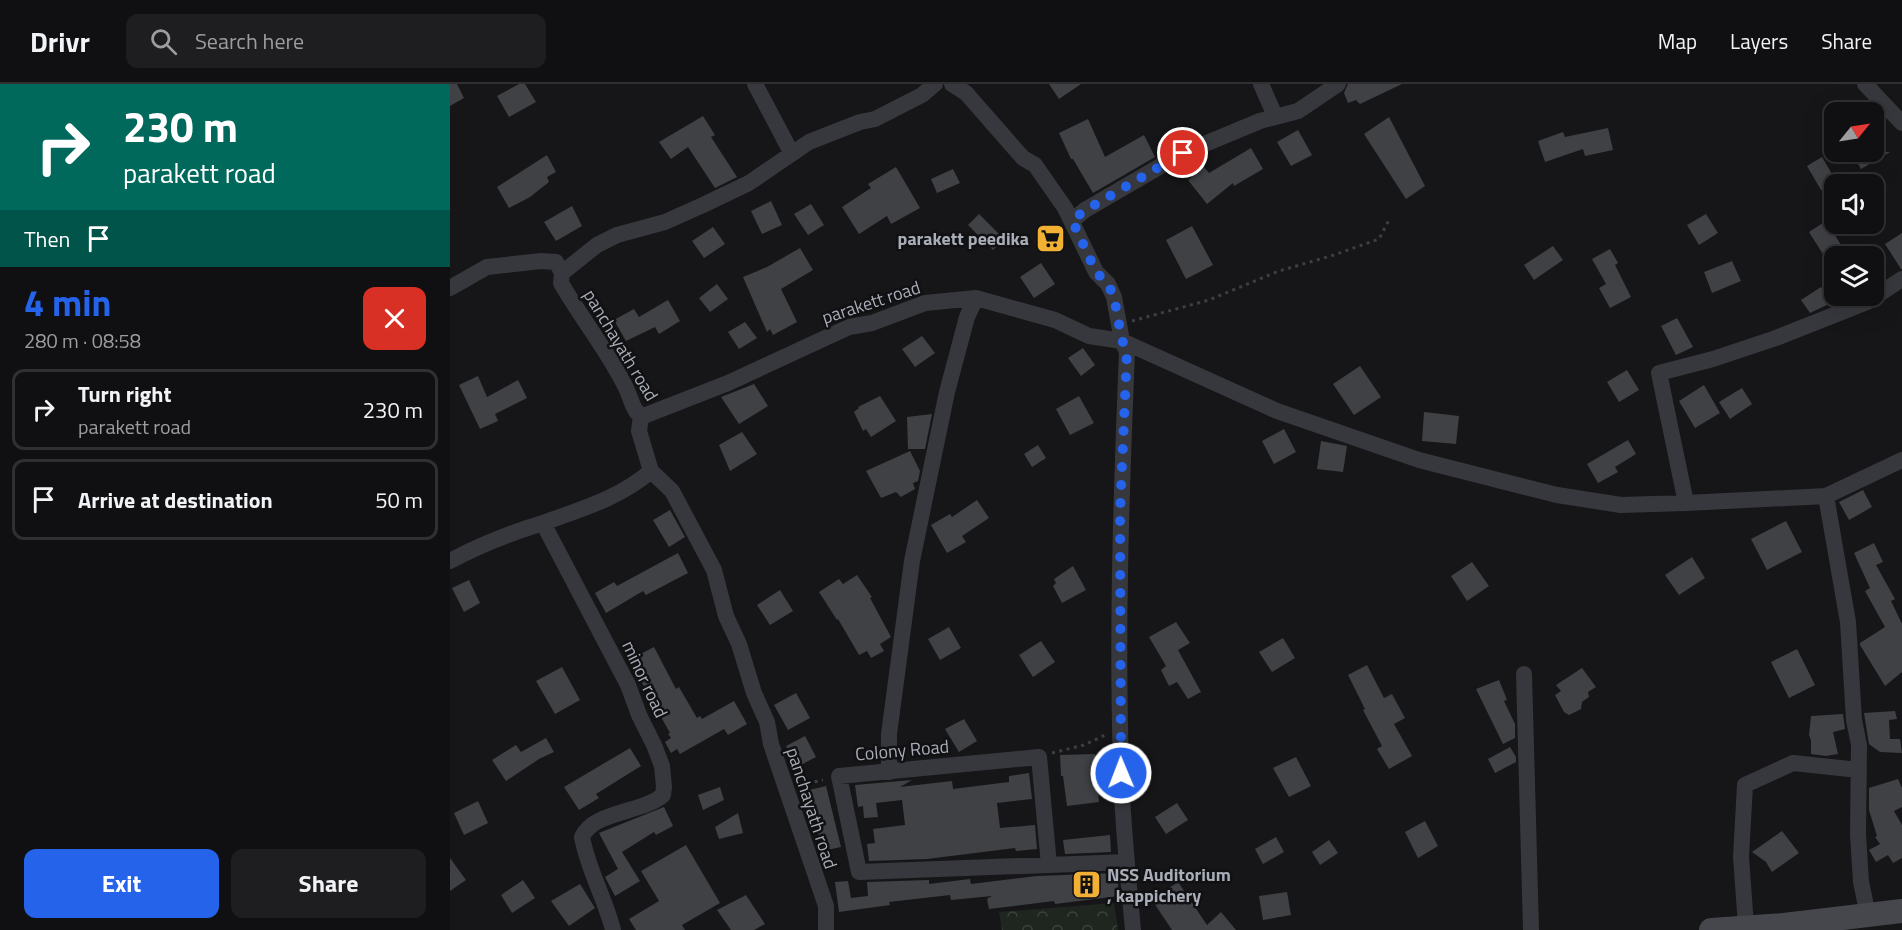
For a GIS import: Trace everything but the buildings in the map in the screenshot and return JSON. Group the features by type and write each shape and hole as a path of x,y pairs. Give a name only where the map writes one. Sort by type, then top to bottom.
{"main road":[{"path":"1711,930 1784,925 1902,910"}],"street":[{"path":"755,84 791,152"},
{"path":"450,288 487,267 541,261 556,262 562,273 597,245 617,235 665,222 703,205 749,183 791,152 831,132 884,115 922,95 935,84"},
{"path":"952,84 966,93 1023,158 1035,165 1072,220 1096,272 1108,284 1114,297 1122,340 1127,352 1120,512 1120,727 1122,796 1133,930"},
{"path":"1261,84 1275,116"},
{"path":"1072,220 1183,153 1275,116 1298,111 1338,84"},
{"path":"1865,84 1902,123"},
{"name":"panchayath road","path":"562,273 561,283 604,349 627,390 635,412 641,417 639,431 651,471 672,491 714,570 726,616 739,644 754,693 767,722 771,744 826,906 826,930"},
{"path":"1686,503 1659,373 1713,360 1867,303 1902,279"},
{"path":"889,772 889,734 912,561 947,392 967,317 976,298"},
{"name":"parakett road","path":"641,417 728,382 849,327 872,323 925,303 976,298 1055,320 1089,336 1122,340 1277,411 1419,460 1557,495 1621,505 1826,496"},
{"path":"1868,915 1859,847 1859,745 1854,720 1848,622 1826,496 1902,460"},
{"path":"450,561 470,549 509,533 543,523 618,494 651,471"},
{"name":"minor road","path":"543,523 620,668 662,766 663,795 651,803 589,827 582,837 594,880 613,930"},
{"path":"1524,674 1531,930"},
{"path":"1039,757 1049,865"},
{"name":"Colony Road","path":"1039,757 839,776 859,872 1127,862"},
{"path":"1746,926 1741,857 1745,785 1793,763 1859,770"}],"path":[{"path":"1119,324 1209,300 1279,271 1379,239 1389,220"},
{"path":"1039,757 1084,745 1120,727"},
{"path":"786,789 839,776"}],"green space":[{"path":"1114,903 1118,930 1002,930 999,912"}],"place":[{"name":"parakett peedika","path":"1050,238"},
{"name":"NSS Auditorium , kappichery","path":"1086,884"}],"route":[{"path":"1121,773 1120,512 1127,352 1122,340 1114,297 1108,284 1096,272 1072,220 1183,153"}]}
